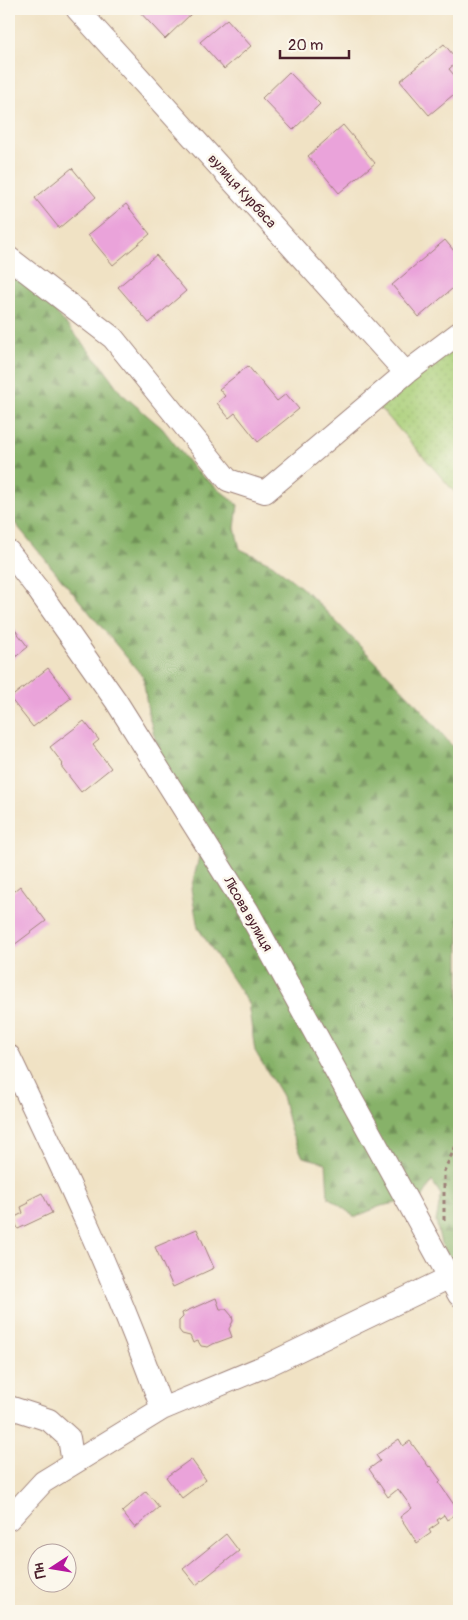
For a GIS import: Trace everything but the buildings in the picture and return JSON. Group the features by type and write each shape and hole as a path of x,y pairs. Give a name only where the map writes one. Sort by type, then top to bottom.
{"street":[{"name":"вулиця Курбаса","path":"77,9 406,373"},
{"path":"9,258 113,338 228,480 265,492 406,373 459,333"},
{"name":"Лісова вулиця","path":"9,552 36,587 116,701 248,911 455,1286"},
{"path":"9,1056 74,1191 147,1365 162,1408"},
{"path":"9,1519 43,1482 162,1408 455,1286"},
{"path":"9,1408 49,1420 68,1438 73,1463"}],"path":[{"path":"444,1227 444,1171 459,1139"}],"green space":[{"path":"9,268 29,281 102,366 121,393 162,428 195,470 238,505 235,528 240,549 272,564 307,592 412,699 459,754 459,1273 441,1244 436,1221 441,1195 432,1181 422,1198 381,1206 355,1217 328,1197 326,1163 303,1157 291,1132 282,1096 255,1051 248,1003 198,928 191,889 200,853 163,770 148,712 143,677 9,516"},
{"path":"459,333 459,497 374,401"}]}
